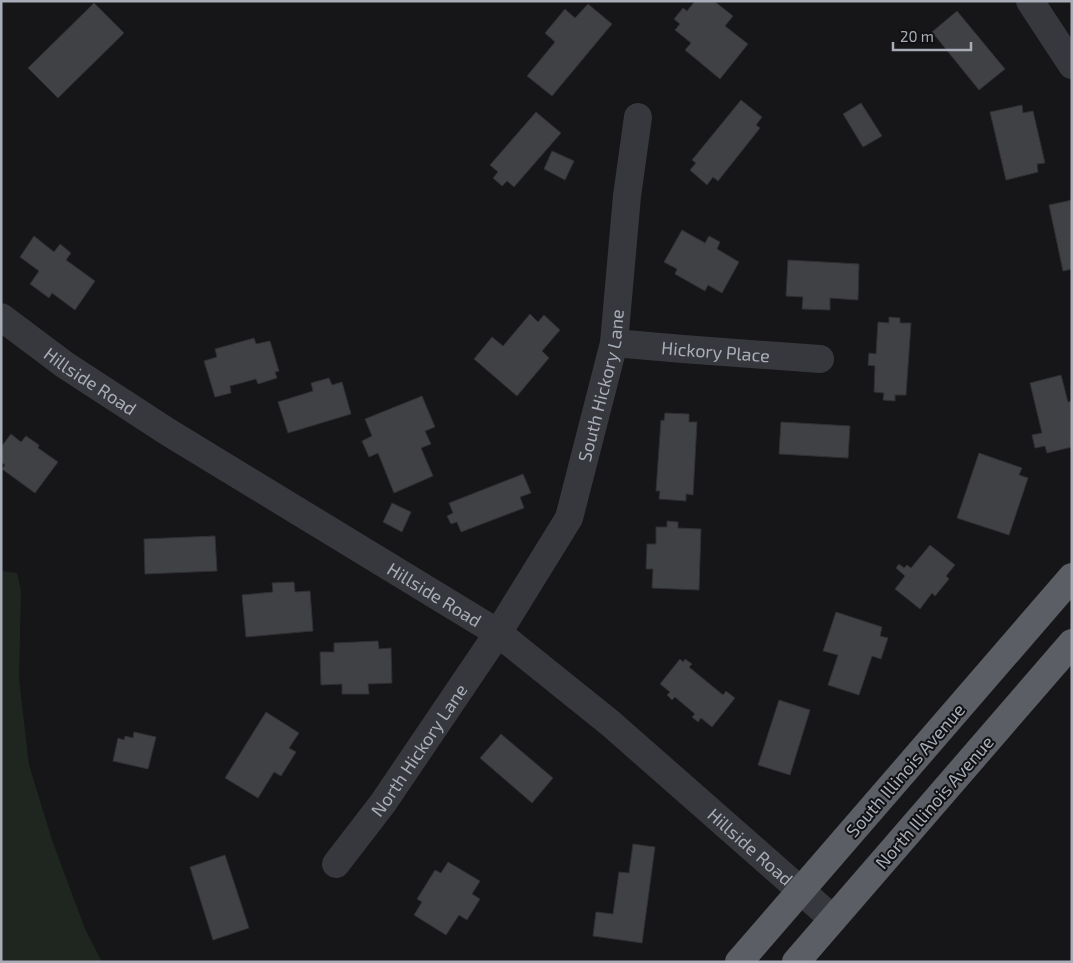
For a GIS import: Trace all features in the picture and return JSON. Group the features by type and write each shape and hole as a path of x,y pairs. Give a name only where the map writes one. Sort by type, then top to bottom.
{"highway":[{"name":"South Illinois Avenue","path":"739,962 1072,577"},
{"name":"North Illinois Avenue","path":"796,962 1072,643"}],"street":[{"path":"1030,1 1072,64"},
{"name":"South Hickory Lane","path":"498,633 569,518 614,343 627,196 638,117"},
{"name":"Hillside Road","path":"1,317 65,365 168,432 498,633 610,723 833,919"},
{"name":"Hickory Place","path":"614,343 683,350 820,359"},
{"name":"North Hickory Lane","path":"336,864 383,803 498,633"}],"shaded area":[{"path":"1,571 17,573 21,591 19,678 29,765 52,840 85,929 102,962 1,962"}],"building":[{"path":"695,1 714,1 733,16 725,26 748,44 720,79 685,50 691,43 675,30 680,24 674,19 683,8 687,11"},
{"path":"94,3 124,33 58,98 28,68"},
{"path":"588,4 612,24 552,96 527,76 555,42 545,33 565,9 575,18"},
{"path":"957,11 1005,69 979,90 932,32"},
{"path":"741,100 762,117 756,125 760,128 718,181 713,177 707,185 690,170 696,163 692,160"},
{"path":"861,103 882,136 863,147 843,114"},
{"path":"1022,105 1023,113 1033,111 1045,163 1037,164 1038,172 1006,180 990,112"},
{"path":"536,112 561,133 514,187 507,181 502,186 493,178 498,172 490,165"},
{"path":"552,151 574,161 565,180 544,169"},
{"path":"1072,200 1072,269 1063,271 1049,205"},
{"path":"682,230 705,243 709,236 720,242 717,249 739,262 722,293 708,285 705,291 675,274 677,269 664,262"},
{"path":"34,236 54,252 60,244 71,253 66,260 95,281 75,310 52,293 49,298 30,284 39,271 20,257"},
{"path":"788,260 859,264 858,300 830,298 830,310 802,309 803,297 786,296"},
{"path":"530,314 538,322 544,315 560,330 542,351 549,358 517,396 474,359 492,337 503,346"},
{"path":"889,317 900,318 900,323 911,323 906,395 895,395 895,401 883,400 884,393 874,392 875,366 868,365 869,353 876,354 878,322 889,323"},
{"path":"254,338 256,344 270,341 279,371 275,372 277,378 258,384 256,379 230,386 231,393 215,397 204,361 217,357 215,349"},
{"path":"1061,375 1068,402 1072,401 1072,447 1047,453 1045,446 1035,448 1032,435 1042,433 1030,383"},
{"path":"329,378 332,385 342,382 351,414 288,433 278,402 313,391 311,383"},
{"path":"422,396 435,427 425,431 431,444 421,448 433,476 394,493 378,453 369,457 362,441 372,436 365,419"},
{"path":"665,413 689,414 689,422 697,422 693,495 686,494 686,501 659,499 660,491 656,491 661,420 664,421"},
{"path":"781,422 850,426 848,458 779,454"},
{"path":"11,434 21,442 26,436 39,445 38,448 58,462 35,493 2,469 5,465 1,462 1,447"},
{"path":"979,453 1022,468 1019,475 1028,478 1009,535 957,518"},
{"path":"523,474 531,493 520,497 524,508 461,532 457,522 451,524 447,516 453,513 449,503"},
{"path":"392,503 411,512 402,532 383,522"},
{"path":"667,521 678,522 678,528 701,529 699,590 652,588 653,569 646,569 647,544 656,544 656,527 667,527"},
{"path":"215,536 217,571 145,574 144,539"},
{"path":"930,545 955,565 946,576 949,579 935,596 932,593 920,609 895,589 905,576 896,568 899,564 904,568 907,565 911,568"},
{"path":"294,582 295,592 310,591 313,631 246,637 242,595 273,592 272,583"},
{"path":"836,612 882,627 880,636 888,638 881,659 872,656 859,695 828,685 838,655 823,651"},
{"path":"378,641 379,649 391,648 392,683 368,684 369,694 342,694 342,684 321,685 320,652 334,652 334,643"},
{"path":"680,659 683,662 685,659 692,664 689,667 723,695 726,691 735,698 712,727 701,718 698,722 692,717 695,714 675,697 672,700 667,695 670,692 660,684"},
{"path":"779,700 810,710 790,775 758,765"},
{"path":"266,712 299,733 289,748 296,752 281,776 274,772 258,798 225,778"},
{"path":"134,732 156,737 148,769 113,761 118,738 124,740 125,736 133,738"},
{"path":"501,734 553,778 532,803 480,758"},
{"path":"633,844 655,847 642,943 593,936 596,912 613,914 619,872 629,873"},
{"path":"225,855 249,928 213,940 190,867"},
{"path":"448,862 480,881 472,894 480,899 467,920 459,915 446,935 414,915 422,902 417,899 435,870 441,873"}]}
